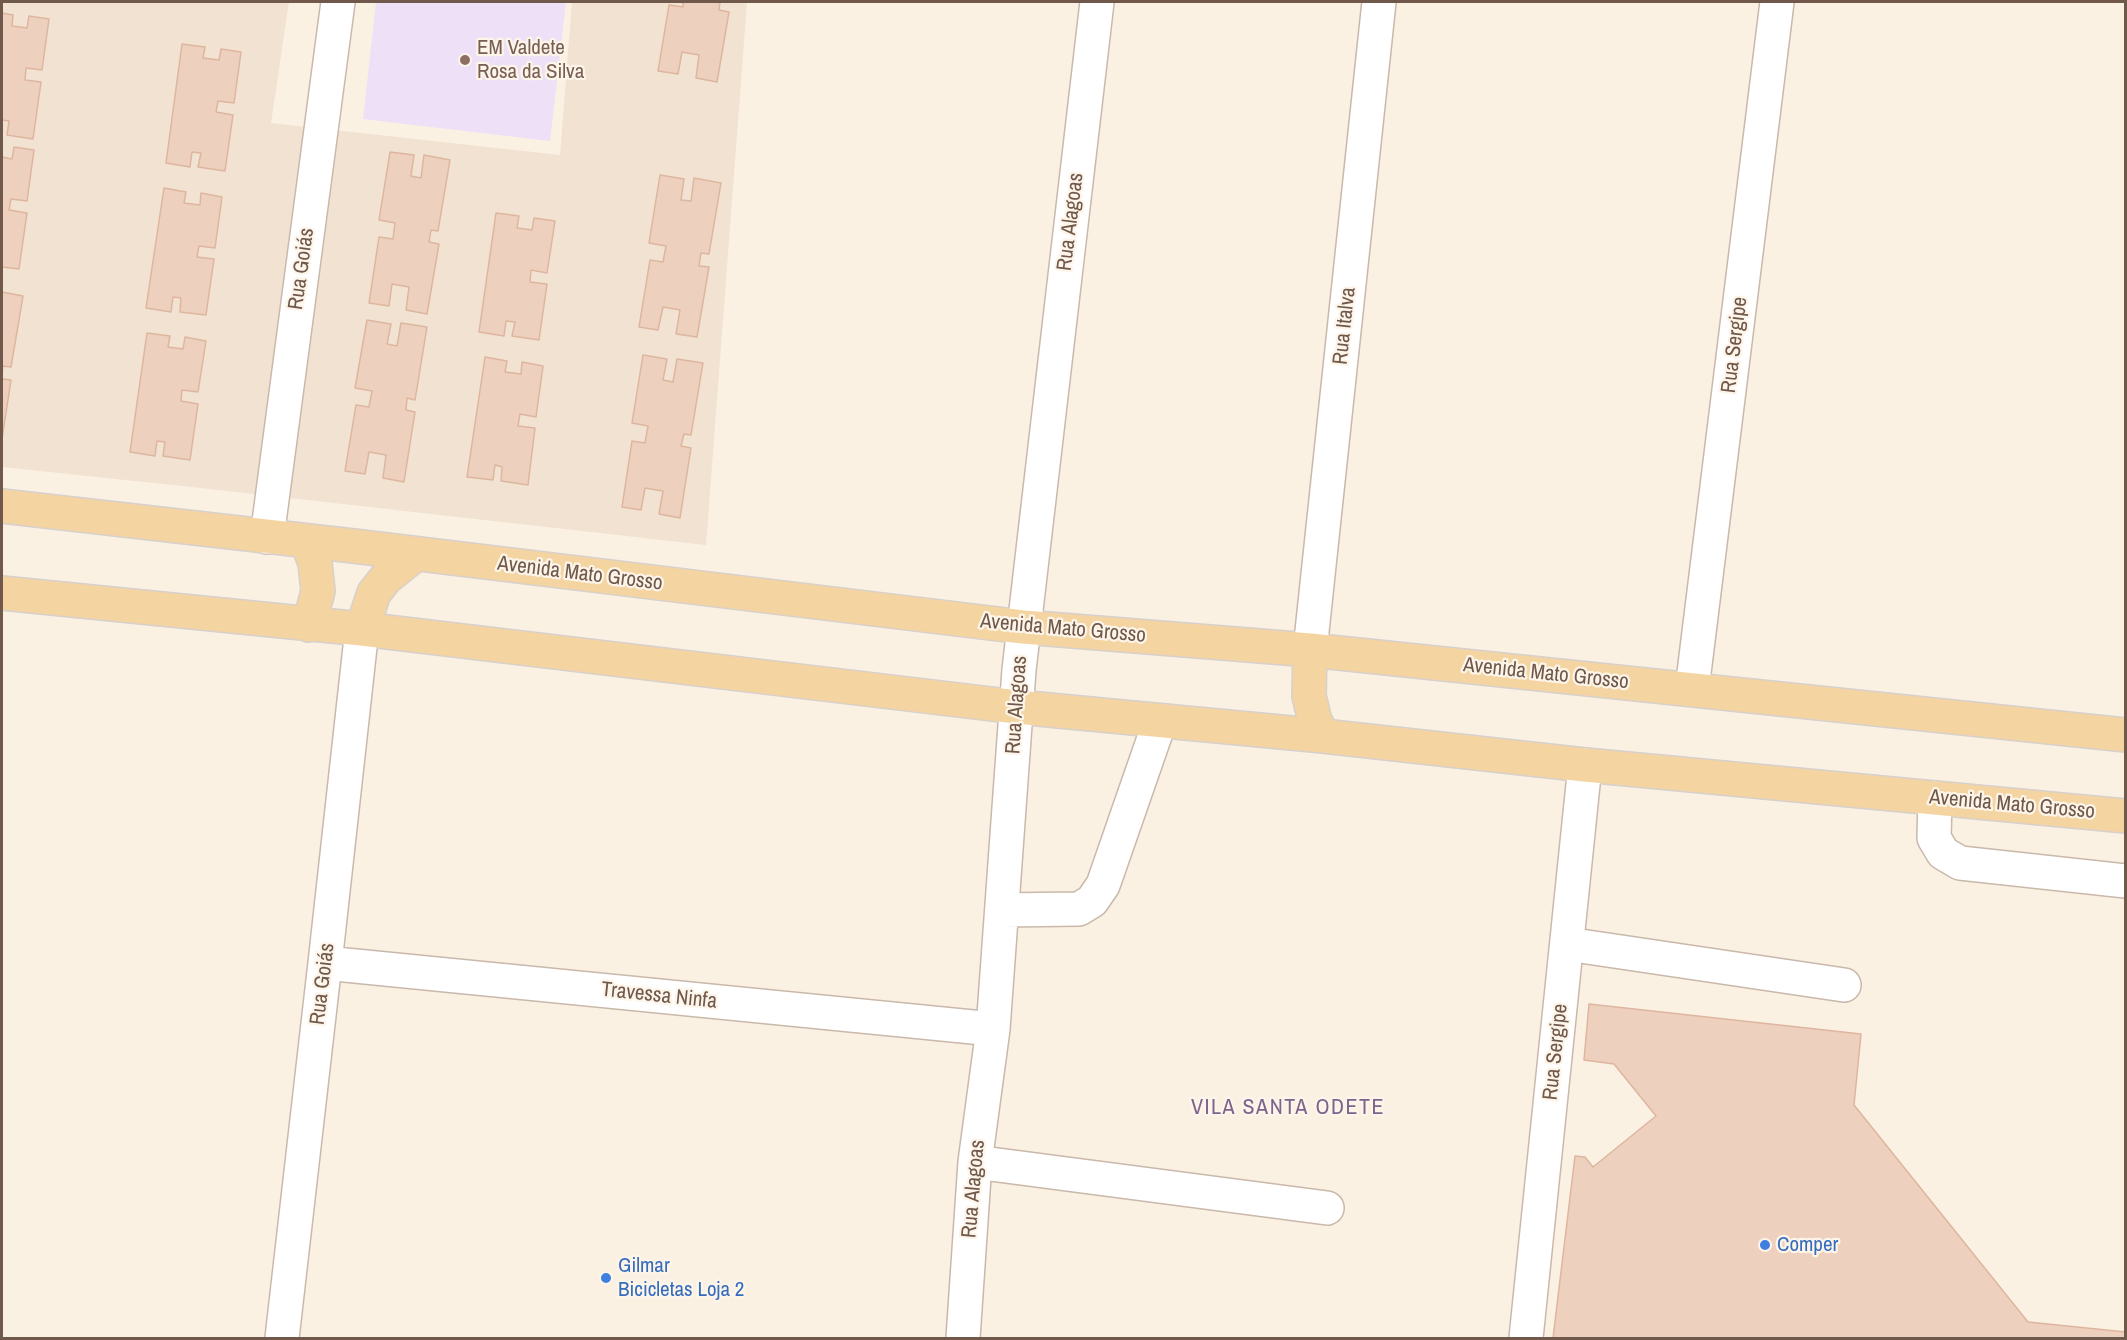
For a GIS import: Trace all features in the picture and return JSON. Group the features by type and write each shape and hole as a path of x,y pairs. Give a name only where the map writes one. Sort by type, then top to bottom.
{"main road":[{"name":"Avenida Mato Grosso","path":"2,506 1023,627 1310,650 2126,735"},
{"path":"307,541 315,563 318,591 309,625"},
{"path":"362,629 374,592 386,578 415,555"},
{"name":"Avenida Mato Grosso","path":"2,593 362,629 1017,707 1323,736 1585,765 2126,816"},
{"path":"1310,650 1309,696 1315,722 1323,736"},
{"path":"2082,812 2126,795"}],"street":[{"name":"Rua Goiás","path":"267,537 338,2"},
{"name":"Rua Alagoas","path":"963,1338 975,1162 993,1029 1023,627 1097,2"},
{"name":"Rua Italva","path":"1310,650 1379,2"},
{"name":"Rua Sergipe","path":"1692,689 1777,2"},
{"name":"Rua Goiás","path":"282,1338 362,629"},
{"path":"1002,910 1079,909 1092,901 1103,885 1160,720"},
{"name":"Rua Sergipe","path":"1526,1338 1585,765"},
{"path":"1935,798 1934,838 1943,853 1960,863 2126,881"},
{"path":"1567,944 1844,986"},
{"name":"Travessa Ninfa","path":"326,963 993,1029"},
{"path":"975,1162 1328,1208"}],"shaded area":[{"path":"2,2 289,2 271,123 560,155 572,2 747,2 706,545 2,467"},
{"name":"EM Valdete Rosa da Silva","path":"376,2 566,2 550,141 363,119"}],"building":[{"path":"683,2 720,2 719,10 729,12 717,82 696,78 699,55 682,52 678,74 658,71 669,5 683,7"},
{"path":"2,13 13,15 12,26 27,28 29,16 49,19 42,70 26,68 25,80 41,82 33,139 7,135 9,121 2,120"},
{"path":"182,44 205,47 203,58 219,60 221,49 241,52 234,103 218,101 216,112 233,115 225,171 198,167 201,153 192,152 190,167 166,163"},
{"path":"14,147 34,150 27,201 11,199 9,210 27,213 19,269 2,267 2,157 12,159"},
{"path":"390,152 414,155 411,176 421,178 424,155 450,160 438,231 431,230 429,242 439,244 427,314 406,310 409,287 392,284 389,306 369,303 379,237 393,239 395,223 379,220"},
{"path":"660,175 684,179 681,200 691,201 694,178 721,183 709,254 701,253 699,266 709,267 697,337 676,334 680,310 663,307 658,330 639,327 650,260 663,262 666,246 649,243"},
{"path":"164,188 186,192 184,203 200,205 201,193 222,197 215,248 199,246 197,257 214,259 206,315 180,312 181,298 173,297 171,312 146,308"},
{"path":"496,213 519,216 517,228 532,230 534,218 555,221 547,273 531,270 530,282 547,284 539,340 512,336 515,322 506,321 504,336 479,332"},
{"path":"2,292 23,296 11,367 3,366 2,374"},
{"path":"367,320 391,324 387,344 397,346 401,323 427,327 415,400 407,398 406,410 415,412 404,482 383,478 386,455 369,452 365,474 345,471 356,405 369,407 372,391 355,388"},
{"path":"147,333 170,336 168,347 183,349 185,337 206,341 198,392 182,390 181,401 198,404 190,460 163,456 165,442 157,441 155,456 130,452"},
{"path":"643,355 667,359 663,380 673,382 677,359 703,363 691,435 684,434 681,446 691,448 680,518 659,514 663,491 645,488 641,510 622,507 632,441 645,443 648,426 632,423"},
{"path":"485,357 507,361 505,372 521,374 522,362 543,366 536,417 520,414 518,426 535,428 528,485 501,481 502,467 495,465 493,480 467,477"},
{"path":"2,379 11,380 2,439"},
{"name":"Comper","path":"1589,1004 1861,1034 1854,1105 2028,1322 2126,1332 2126,1338 1553,1338 1575,1156 1585,1157 1593,1167 1656,1116 1614,1064 1584,1060"}],"place":[{"name":"EM Valdete Rosa da Silva","path":"465,60"},
{"name":"Comper","path":"1765,1245"},
{"name":"Gilmar Bicicletas Loja 2","path":"606,1278"}],"district":[{"name":"VILA SANTA ODETE","path":"1288,1108"}]}
